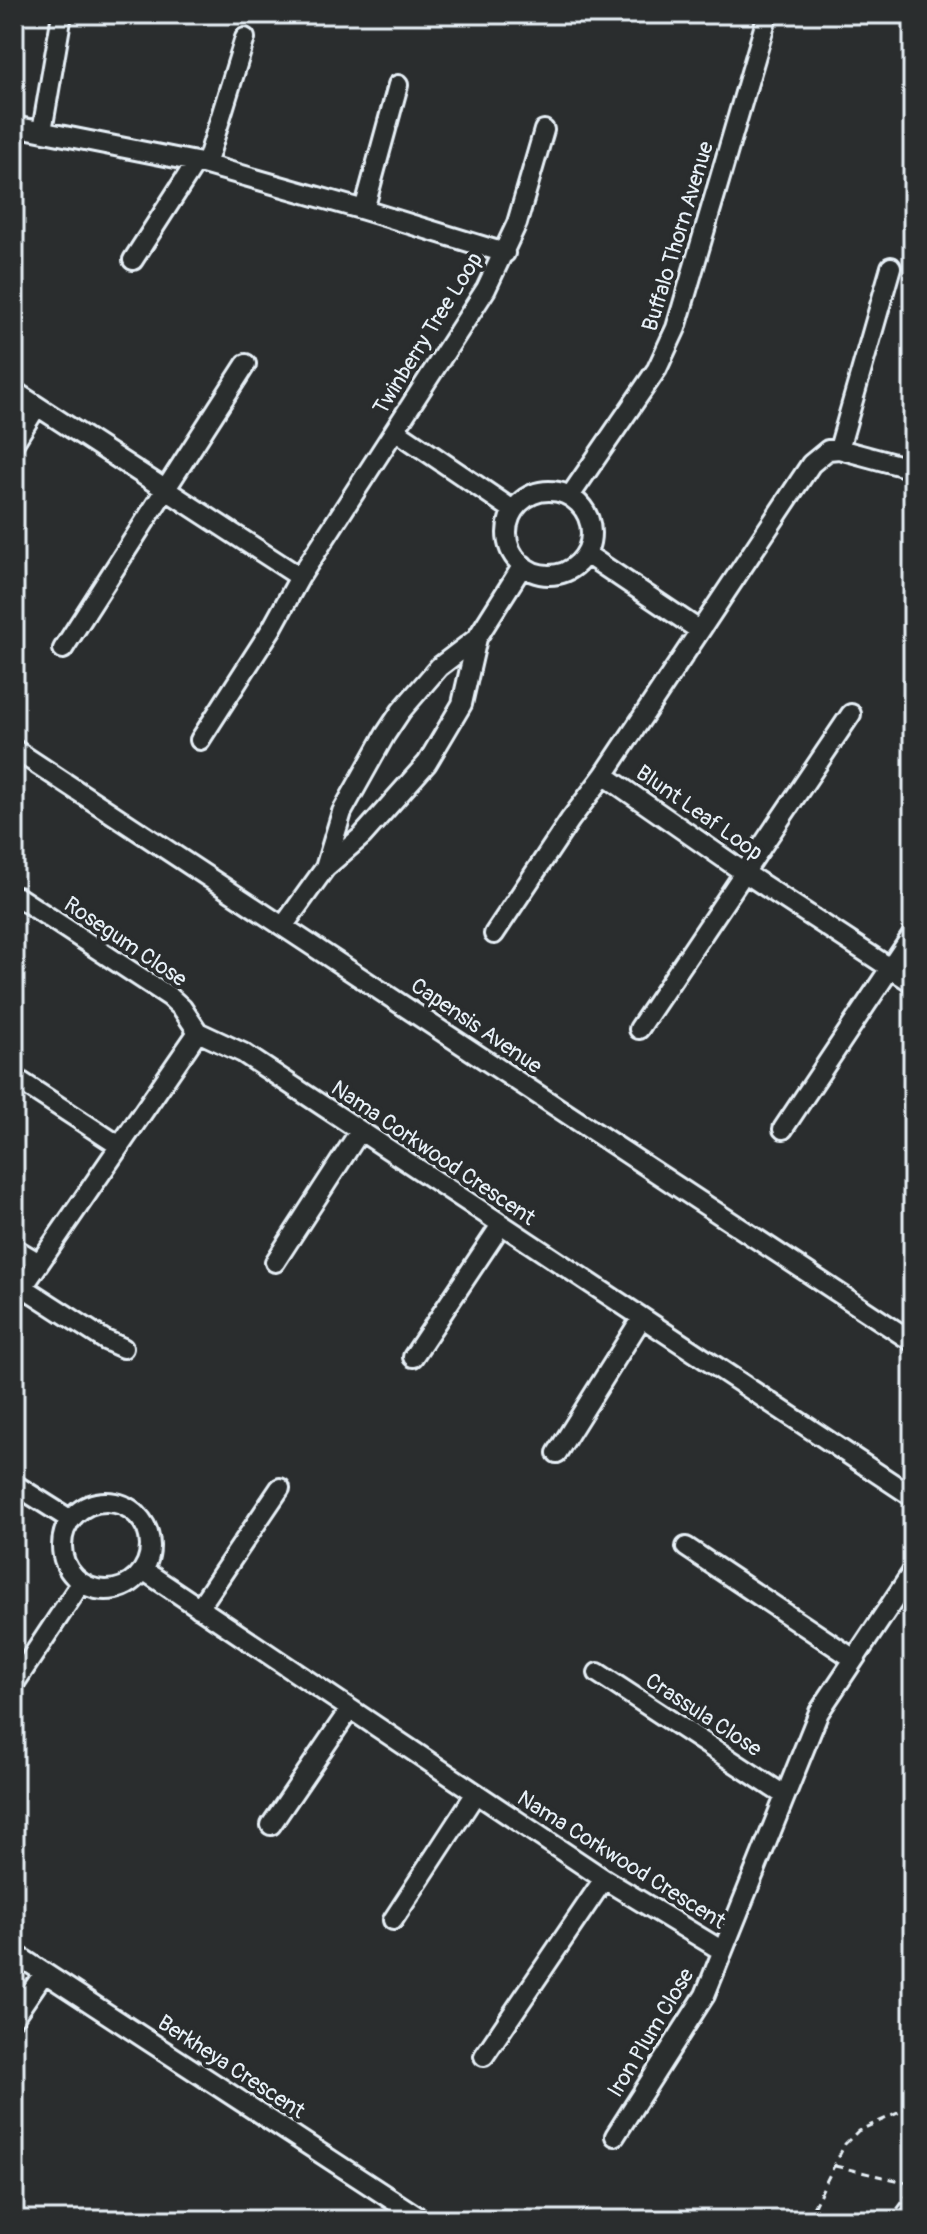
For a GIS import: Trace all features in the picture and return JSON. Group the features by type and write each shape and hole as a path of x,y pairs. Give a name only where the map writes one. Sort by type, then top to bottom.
{"street":[{"path":"42,131 62,14"},
{"name":"Buffalo Thorn Avenue","path":"570,496 657,369 676,328 768,14"},
{"path":"133,260 201,164 245,38"},
{"path":"364,210 398,85"},
{"name":"Twinberry Tree Loop","path":"14,126 201,164 505,253 470,315 300,577 272,628 200,740"},
{"path":"505,253 544,130"},
{"path":"891,267 839,449 913,469"},
{"path":"63,649 246,364"},
{"path":"14,391 300,577"},
{"path":"14,443 37,406"},
{"path":"395,430 513,510"},
{"name":"Blunt Leaf Loop","path":"839,449 828,450 811,464 604,775 745,873 913,983"},
{"path":"545,491 570,496 579,503 590,522 592,533 586,554 578,563 557,574 545,574 523,565 516,558 508,540 507,530 513,510 533,494 545,491"},
{"path":"586,554 699,630"},
{"path":"284,925 325,868 362,836 427,763 462,704 477,638 523,565"},
{"path":"325,868 342,812 385,735 439,667 477,638"},
{"path":"639,1029 851,714"},
{"name":"Capensis Avenue","path":"14,749 913,1342"},
{"path":"494,934 604,775"},
{"name":"Rosegum Close","path":"18,897 170,997 182,1008 198,1032"},
{"path":"783,1129 913,934"},
{"path":"123,1348 19,1294 198,1032"},
{"name":"Nama Corkwood Crescent","path":"198,1032 243,1053 913,1497"},
{"path":"14,1077 118,1145"},
{"path":"275,1262 360,1131"},
{"path":"413,1357 501,1225"},
{"path":"14,1248 39,1263"},
{"path":"557,1453 641,1319"},
{"path":"14,1484 71,1520"},
{"path":"199,1608 280,1488"},
{"path":"110,1503 125,1507 137,1515 146,1528 150,1542 149,1557 143,1570 133,1581 107,1590 81,1583 64,1560 64,1532 71,1520 82,1510 96,1504 110,1503"},
{"path":"686,1547 854,1659"},
{"name":"Nama Corkwood Crescent","path":"143,1570 604,1879 721,1950 740,1913 819,1712 913,1571"},
{"path":"14,1684 81,1583"},
{"name":"Crassula Close","path":"598,1673 784,1795"},
{"path":"271,1825 350,1709"},
{"path":"393,1920 476,1793"},
{"path":"484,2056 604,1879"},
{"name":"Iron Plum Close","path":"615,2136 705,1995 721,1950"},
{"name":"Berkheya Crescent","path":"14,1953 423,2220"},
{"path":"14,2017 44,1973"}],"path":[{"path":"807,2220 845,2144 858,2131 913,2106"},
{"path":"834,2165 913,2186 889,2220"}]}
